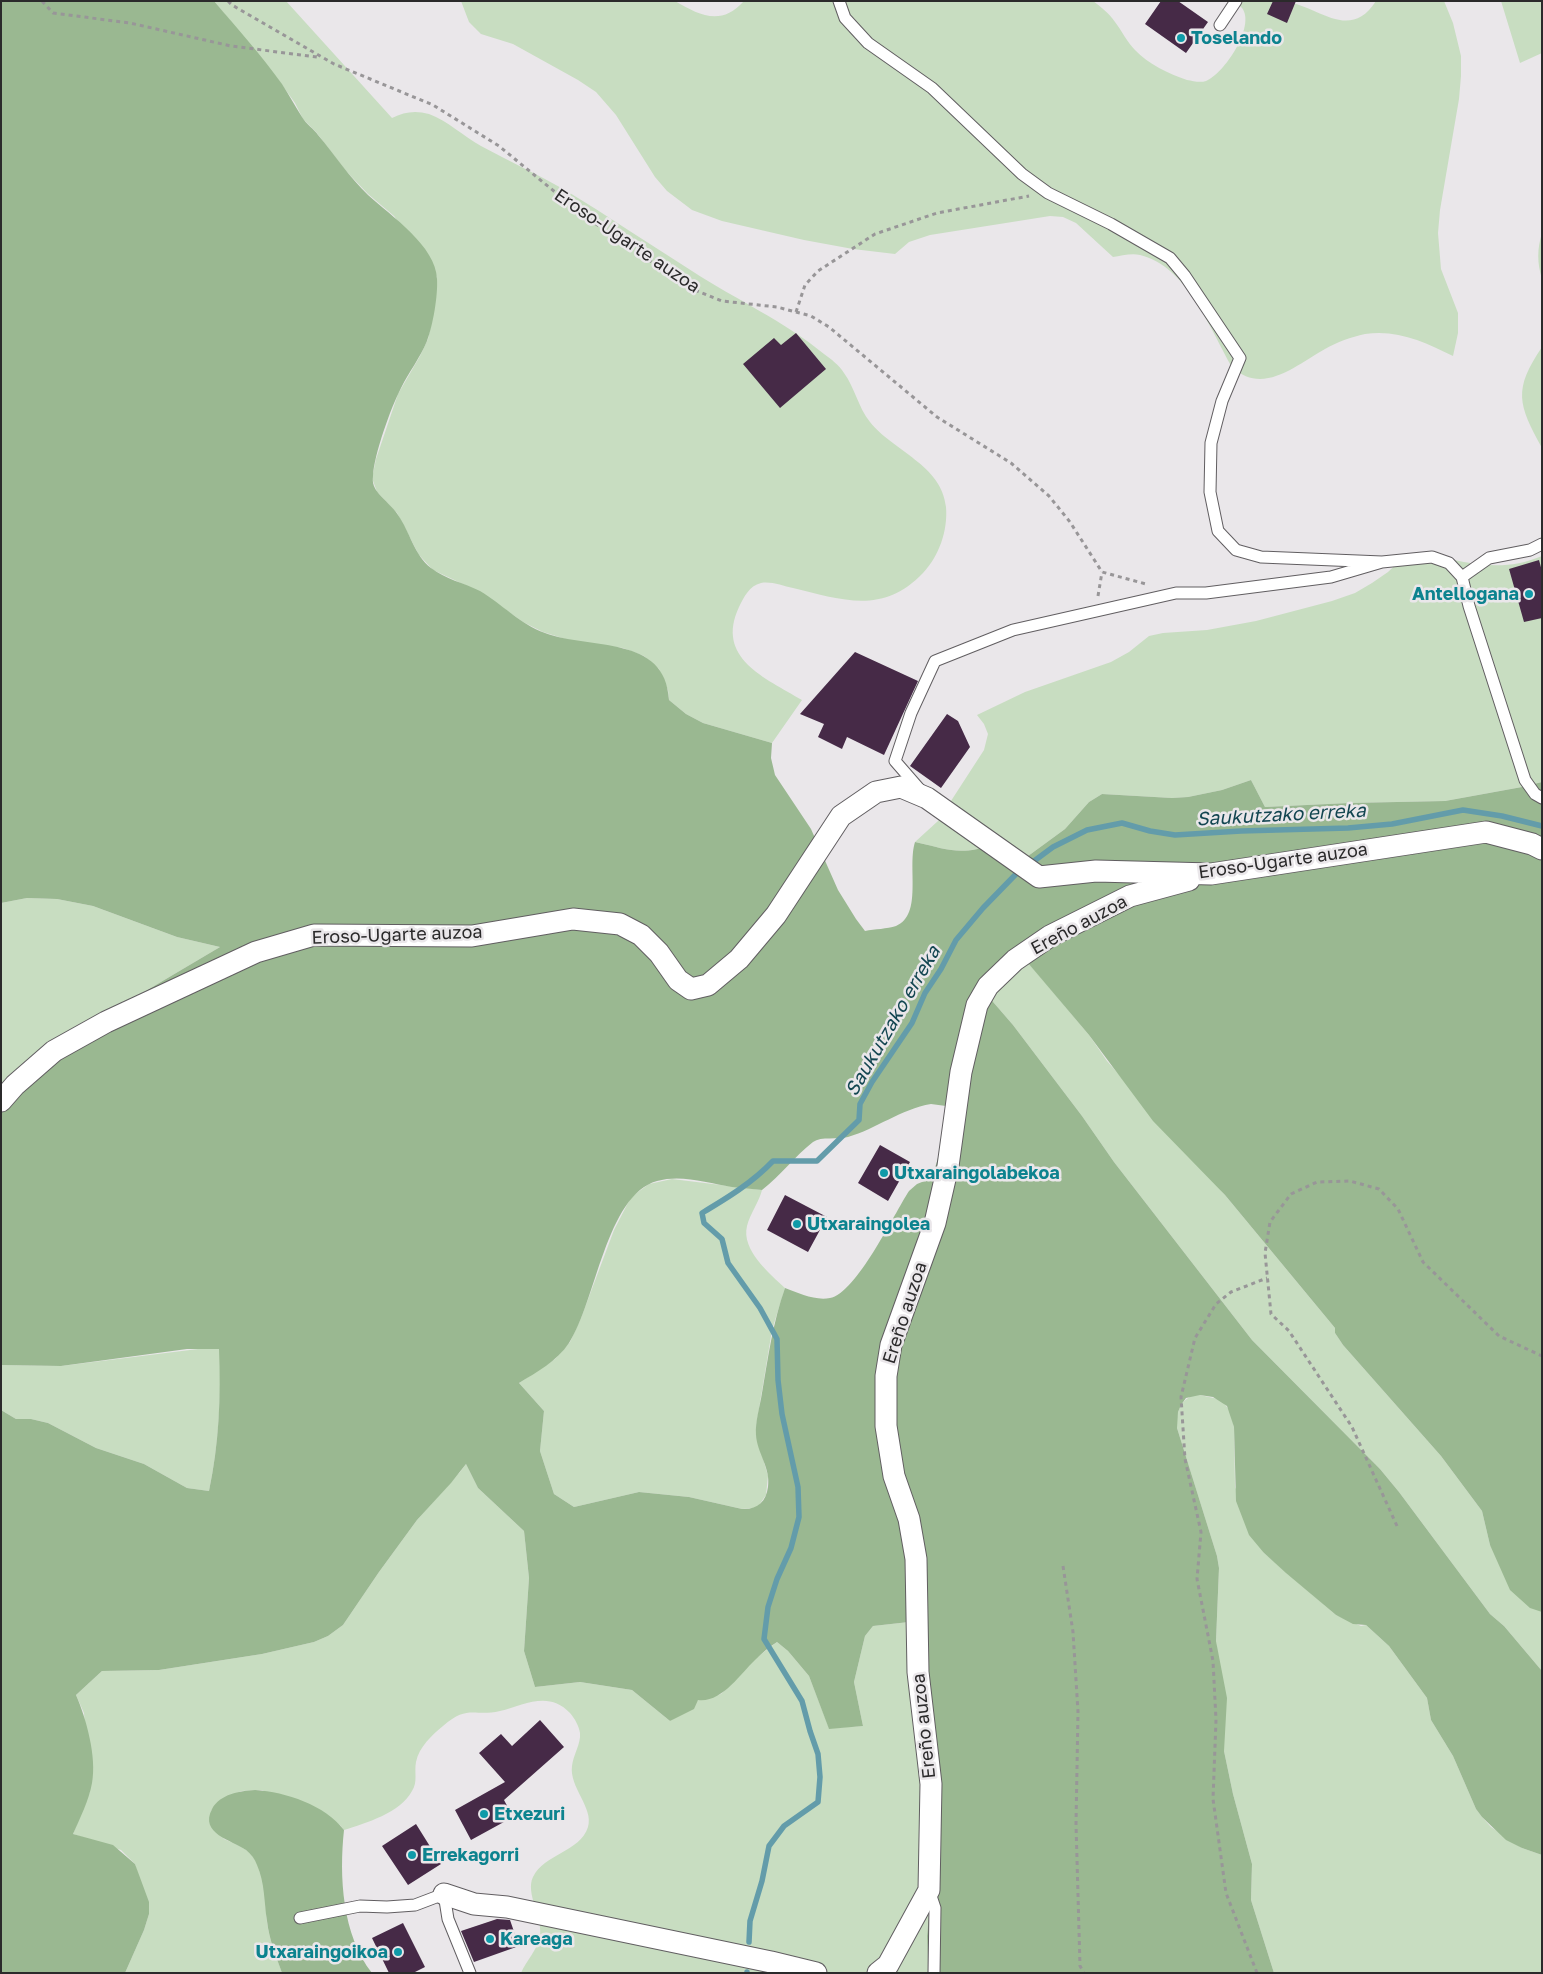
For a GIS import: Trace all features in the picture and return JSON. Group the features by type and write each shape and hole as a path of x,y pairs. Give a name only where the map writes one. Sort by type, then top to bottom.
{"street":[{"name":"Eroso-Ugarte auzoa","path":"1,1101 54,1051 106,1022 256,952 314,935 472,936 572,919 620,924 641,936 659,953 678,980 691,989 708,985 739,959 776,915 841,816 876,792 901,787 927,798 1039,877 1096,871 1211,874 1486,832 1532,844 1542,849"},
{"name":"Ereño auzoa","path":"878,1973 888,1965 930,1890 931,1784 918,1672 916,1559 908,1519 894,1476 886,1426 886,1376 891,1345 935,1223 948,1166 961,1072 977,1005 988,986 1015,960 1050,936 1130,896 1211,874"},
{"path":"444,1894 474,1904 507,1907 816,1973"}],"lane":[{"name":"Eroso-Ugarte auzoa","path":"839,1 845,18 868,42 932,88 1022,174 1048,194 1111,224 1170,258 1185,276 1240,358 1222,401 1211,442 1210,492 1218,531 1236,550 1261,557 1382,562 1432,557 1449,563 1462,577"},
{"path":"1220,26 1236,1"},
{"path":"1542,544 1530,550 1489,558 1462,577 1469,606 1525,780 1535,794 1542,798"},
{"name":"Eroso-Ugarte auzoa","path":"927,798 895,761 911,713 935,661 1013,630 1176,594 1206,593 1331,577 1382,562"},
{"path":"930,1890 935,1915 934,1973"},
{"path":"300,1918 360,1906 387,1907 415,1904 444,1894 448,1918 470,1973"}],"path":[{"path":"42,1 53,13 130,23 231,46 320,57"},
{"name":"Eroso-Ugarte auzoa","path":"228,1 232,6 320,57 433,105 499,146 583,214 690,288 722,301 777,307 811,316 829,327 937,417 1010,463 1028,477 1049,496 1070,522 1102,572"},
{"path":"796,312 805,285 818,271 875,234 937,214 1030,196 1042,188"},
{"path":"1092,613 1098,597 1102,572 1149,585"},
{"path":"1397,1526 1352,1427 1290,1331 1271,1314 1265,1253 1270,1222 1291,1194 1317,1182 1350,1181 1379,1188 1398,1209 1423,1262 1500,1336 1542,1356"},
{"path":"1256,1973 1226,1893 1213,1799 1216,1720 1213,1661 1197,1580 1201,1532 1185,1459 1181,1397 1195,1338 1216,1304 1231,1292 1267,1278"},
{"path":"1063,1566 1073,1632 1078,1712 1076,1824 1080,1966 1084,1973"}],"green space":[{"path":"1,1 214,1 266,63 282,84 304,120 348,173 368,195 421,243 435,267 437,294 429,334 418,359 397,396 380,444 373,479 376,490 398,515 420,557 436,572 480,591 519,619 545,633 622,648 640,654 655,664 665,679 669,700 686,714 703,723 772,743 771,758 775,775 811,829 838,890 865,931 896,926 904,920 909,912 912,901 912,864 915,842 964,851 995,844 1024,859 1065,829 1089,802 1102,794 1172,798 1188,797 1222,790 1251,780 1265,807 1445,801 1542,782 1542,1612 1530,1608 1510,1590 1490,1545 1482,1511 1441,1456 1343,1345 1335,1333 1335,1328 1225,1195 1153,1121 1089,1035 1017,950 981,988 1013,1025 1082,1116 1114,1162 1252,1340 1380,1469 1490,1614 1504,1626 1542,1671 1542,1855 1506,1840 1476,1809 1453,1756 1431,1720 1427,1698 1389,1646 1366,1625 1353,1624 1336,1615 1264,1553 1249,1535 1236,1501 1234,1427 1227,1406 1213,1397 1200,1395 1186,1398 1181,1405 1178,1412 1177,1428 1217,1556 1219,1568 1216,1641 1227,1698 1224,1751 1233,1794 1252,1864 1251,1900 1274,1973 928,1973 927,1936 932,1881 918,1621 873,1626 865,1636 854,1682 863,1726 829,1729 809,1676 788,1651 777,1642 760,1655 723,1692 707,1700 698,1700 694,1709 670,1721 632,1690 580,1682 535,1687 524,1651 529,1578 524,1531 478,1488 466,1464 417,1520 343,1625 328,1636 314,1642 262,1654 159,1670 102,1671 76,1695 90,1738 93,1773 89,1796 73,1834 113,1845 135,1864 149,1902 149,1914 125,1973 1,1973 1,1410 16,1419 31,1419 48,1423 96,1448 144,1464 187,1488 209,1491 217,1438 220,1385 219,1349 187,1349 61,1366 1,1365 1,1105 46,1050 220,947 177,937 93,906 57,899 27,898 1,903","holes":["931,1104 946,1106 946,1131 932,1178 917,1184 909,1191 874,1252 851,1283 840,1293 824,1299 807,1296 785,1288 771,1340 756,1425 757,1442 768,1473 767,1492 760,1504 752,1508 742,1509 689,1497 639,1492 574,1507 554,1494 540,1451 544,1411 519,1383 553,1361 569,1343 578,1325 614,1228 626,1206 640,1190 657,1181 675,1178 762,1190 806,1147 816,1140 848,1137 909,1110"]},
{"path":"214,1 286,1 392,118 414,112 436,117 481,146 565,190 708,281 793,331 842,370 870,422 891,442 926,469 936,480 943,492 946,507 944,534 934,559 923,573 908,586 893,595 862,601 829,597 777,584 765,583 757,584 745,596 733,625 734,640 739,653 759,674 802,700 772,743 703,723 686,714 669,700 668,690 659,669 644,656 623,648 575,642 543,632 523,622 482,593 433,570 419,555 397,513 377,492 372,478 376,459 398,394 428,339 437,277 394,216 368,194 346,171 316,132 303,119 295,103 280,82"},
{"path":"461,1 675,1 701,14 718,16 727,14 744,1 1093,1 1110,16 1132,47 1146,60 1180,78 1201,82 1213,77 1221,69 1229,60 1242,37 1245,16 1242,8 1233,1 1283,1 1344,21 1355,19 1366,13 1376,1 1444,1 1453,23 1461,56 1459,99 1440,210 1438,233 1441,269 1458,313 1458,333 1453,356 1432,346 1400,335 1388,333 1365,334 1334,344 1279,375 1256,379 1244,375 1232,367 1196,302 1171,272 1157,261 1140,255 1130,254 1113,257 1076,223 1063,217 1050,216 930,235 909,242 895,254 804,240 722,221 692,210 667,191 655,177 616,115 596,92 513,44 481,34 469,22"},
{"path":"1501,1 1542,1 1542,53 1520,63"},
{"path":"1542,233 1542,279 1538,256"},
{"path":"1542,347 1542,448 1528,420 1522,397 1526,375"},
{"path":"1429,555 1486,565 1513,564 1542,556 1542,782 1445,801 1265,807 1251,780 1222,790 1188,797 1172,798 1102,794 1089,802 1065,829 1024,859 995,844 964,851 915,842 938,821 984,750 988,734 984,724 977,715 1025,692 1111,662 1129,652 1149,636 1163,633 1207,630 1256,621 1332,601 1355,593 1372,583 1388,572 1405,556"},
{"path":"27,898 57,899 93,906 177,937 220,947 46,1050 1,1105 1,903"},
{"path":"1017,949 1089,1035 1107,1061 1225,1195 1335,1328 1335,1333 1343,1345 1441,1456 1482,1511 1490,1545 1542,1612 1542,1671 1504,1626 1490,1614 1380,1469 1252,1340 1114,1162 1082,1116 1013,1025 981,988"},
{"path":"672,1179 762,1190 747,1226 748,1244 758,1261 785,1288 772,1330 756,1427 756,1434 768,1476 766,1495 757,1508 742,1509 689,1497 639,1492 574,1507 554,1494 540,1451 544,1411 519,1383 555,1359 570,1342 614,1230 631,1197 649,1184"},
{"path":"206,1348 220,1349 219,1420 209,1491 187,1488 144,1464 96,1448 48,1423 31,1419 16,1419 1,1410 1,1365 61,1366"},
{"path":"1194,1395 1218,1399 1230,1411 1234,1427 1235,1487 1264,1553 1336,1615 1361,1626 1366,1625 1389,1646 1427,1698 1431,1720 1453,1756 1476,1809 1491,1827 1522,1848 1542,1855 1542,1973 1274,1973 1251,1900 1252,1864 1233,1794 1224,1751 1216,1641 1219,1568 1217,1556 1177,1428 1177,1417 1182,1404"},
{"path":"466,1464 478,1488 524,1531 529,1578 524,1651 535,1687 580,1682 632,1690 670,1721 698,1700 721,1694 755,1659 777,1642 788,1651 809,1676 829,1728 863,1726 854,1682 865,1636 873,1626 918,1621 932,1881 927,1936 928,1973 521,1973 537,1946 540,1936 539,1921 531,1890 533,1877 545,1863 578,1842 588,1827 589,1820 588,1812 572,1774 572,1766 580,1737 579,1728 572,1715 562,1706 554,1702 536,1701 500,1711 465,1713 452,1719 430,1737 420,1751 416,1762 415,1784 407,1799 382,1816 344,1830 340,1825 262,1790 241,1791 219,1801 211,1811 224,1839 238,1845 251,1854 260,1870 263,1880 268,1928 282,1973 125,1973 149,1914 135,1864 121,1850 73,1834 90,1791 84,1713 76,1695 102,1671 159,1670 262,1654 314,1642 328,1636 343,1625 417,1520"},
{"path":"267,1791 304,1801 326,1813 344,1830 342,1866 345,1904 354,1941 372,1973 282,1973 269,1934 263,1886 255,1861 246,1850 219,1835 210,1825 209,1818 212,1809 220,1800 237,1792"}],"building":[{"name":"Toselando","path":"1161,1 1178,1 1208,22 1186,53 1145,24"},
{"path":"1273,1 1296,1 1287,23 1267,14"},
{"path":"796,333 826,369 780,408 743,364 774,338 781,345"},
{"name":"Antellogana","path":"1539,560 1542,571 1542,618 1524,622 1509,569"},
{"path":"855,652 918,681 884,755 847,737 842,749 818,737 824,724 800,714"},
{"path":"947,714 958,721 970,747 941,788 910,766"},
{"name":"Utxaraingolabekoa","path":"880,1145 910,1162 888,1201 858,1183"},
{"name":"Utxaraingolea","path":"785,1195 827,1217 808,1252 767,1230"},
{"path":"540,1720 564,1747 504,1800 513,1817 471,1840 455,1810 505,1782 479,1753 501,1734 512,1746"},
{"name":"Errekagorri","path":"416,1824 441,1864 408,1885 382,1846"},
{"name":"Kareaga","path":"497,1919 510,1920 519,1946 474,1962 461,1931"},
{"name":"Utxaraingoikoa","path":"403,1923 425,1967 413,1973 389,1973 372,1938"}],"waterway":[{"name":"Saukutzako erreka","path":"1030,864 1053,847 1087,830 1122,823 1150,831 1175,835 1348,828 1392,824 1463,810 1502,816 1542,826"},
{"name":"Saukutzako erreka","path":"749,1942 750,1921 762,1881 769,1846 784,1826 818,1802 820,1777 818,1754 802,1701 764,1639 768,1607 777,1579 791,1548 799,1517 798,1487 782,1414 778,1380 777,1339 760,1308 728,1263 722,1239 704,1223 702,1213 748,1183 773,1161 817,1161 859,1120 860,1104 872,1082 912,1023 925,993 941,969 956,940 983,908 1017,873"}],"place":[{"name":"Toselando","path":"1181,38"},
{"name":"Antellogana","path":"1529,594"},
{"name":"Utxaraingolabekoa","path":"884,1173"},
{"name":"Utxaraingolea","path":"797,1224"},
{"name":"Etxezuri","path":"484,1814"},
{"name":"Errekagorri","path":"412,1855"},
{"name":"Kareaga","path":"490,1939"},
{"name":"Utxaraingoikoa","path":"398,1952"}]}
